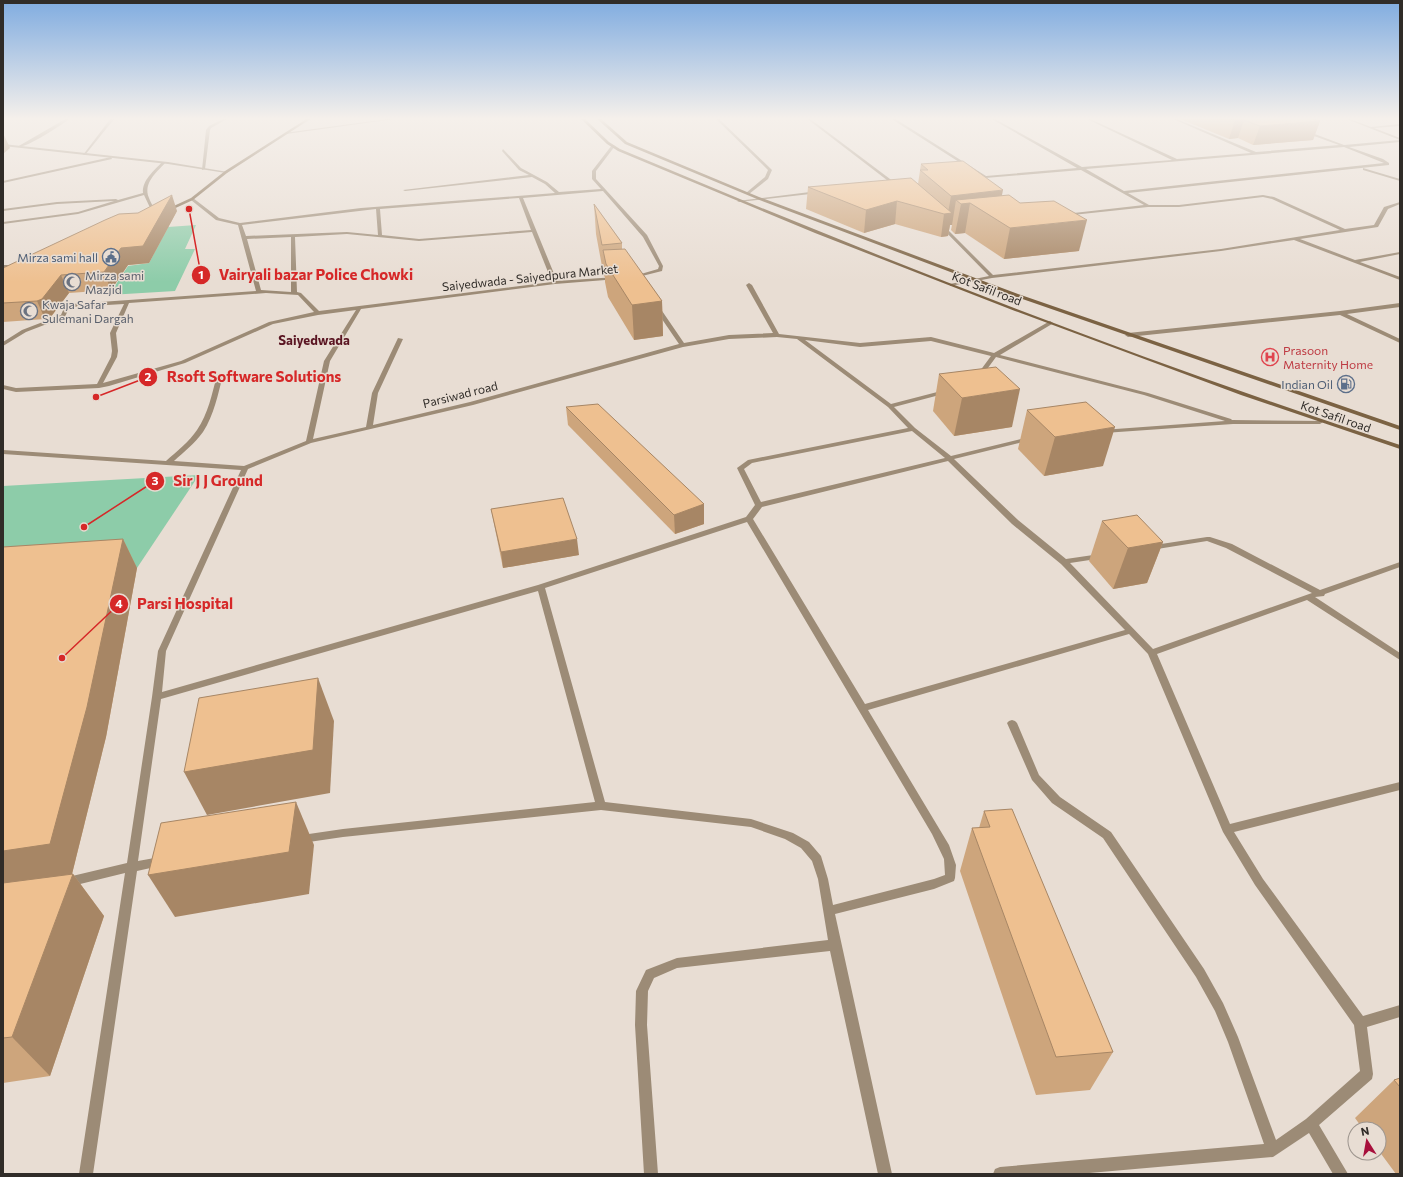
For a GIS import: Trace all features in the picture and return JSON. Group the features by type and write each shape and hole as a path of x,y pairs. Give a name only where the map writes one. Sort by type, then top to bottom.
{"main road":[{"path":"148,217 192,199 225,173"},
{"name":"Kot Safil road","path":"675,173 739,201 1050,323 1320,422 1400,447"},
{"name":"Kot Safil road","path":"699,173 758,198 976,280 1128,335 1400,428"}],"street":[{"path":"3,182 44,173"},
{"path":"154,173 146,182 144,194 155,214"},
{"path":"528,173 546,183 558,193"},
{"path":"594,173 594,179 645,236 661,266 660,270 636,277"},
{"path":"748,193 767,178 769,173"},
{"path":"880,173 901,190"},
{"path":"979,173 985,177"},
{"path":"971,178 1028,173"},
{"path":"1090,173 1148,206"},
{"path":"1125,192 1313,173"},
{"path":"1378,173 1400,180"},
{"path":"405,190 534,176"},
{"path":"888,186 904,184"},
{"path":"192,199 218,218 240,224 378,208 603,190"},
{"path":"739,201 827,191"},
{"path":"3,223 78,213 144,194"},
{"path":"520,196 555,283"},
{"path":"1061,215 1148,206 1179,206 1263,196 1273,198 1345,231"},
{"path":"3,210 71,202 127,200"},
{"path":"952,285 992,277 1221,250 1376,226 1386,208 1400,203"},
{"path":"378,208 380,236"},
{"path":"934,218 992,277"},
{"path":"240,224 257,289 264,292"},
{"path":"945,228 953,227"},
{"path":"243,238 347,233 423,240 534,231"},
{"path":"293,235 294,293"},
{"path":"1294,238 1357,261 1400,279"},
{"path":"1357,261 1400,254"},
{"path":"3,266 23,266"},
{"name":"Saiyedwada - Saiyedpura Market","path":"628,277 636,277 642,283"},
{"name":"Saiyedwada - Saiyedpura Market","path":"3,387 16,390 107,385 183,362 271,323 318,314 360,307 555,283 621,278"},
{"path":"750,285 777,335"},
{"path":"3,344 24,331 63,316 68,308 127,302 264,292 294,293 302,296 318,314"},
{"path":"99,386 114,357 115,351 113,333 127,302"},
{"path":"654,302 682,345 729,337 777,335 860,345 931,340 1146,394 1233,422"},
{"path":"1128,335 1340,313 1400,305"},
{"path":"309,442 327,361 332,350 360,307"},
{"path":"1340,313 1400,341"},
{"path":"976,381 995,355 1050,323"},
{"path":"798,338 890,406 913,429 948,457 1015,522 1064,562 1152,653 1226,828 1259,882 1360,1023 1367,1074 1311,1124 1273,1150 1000,1174"},
{"path":"369,428 375,393 400,339"},
{"name":"Parsiwad road","path":"245,468 309,442 471,404 682,345"},
{"path":"168,463 195,437 204,424 210,411 220,375"},
{"path":"890,406 955,390"},
{"path":"1094,432 1233,422 1320,422"},
{"path":"759,505 740,468 750,461 913,429"},
{"path":"157,697 541,587 749,519 759,505 948,457 1025,439 1040,438"},
{"path":"3,452 245,468 162,651 157,697 86,1174"},
{"path":"749,519 936,831 946,849 952,867 950,878 934,884 828,911"},
{"path":"1139,550 1207,540 1228,546 1321,594"},
{"path":"1064,562 1109,555"},
{"path":"1152,653 1310,598 1400,564"},
{"path":"541,587 601,806"},
{"path":"1310,598 1400,657"},
{"path":"862,708 1131,631"},
{"path":"1012,723 1035,777 1056,800 1107,835 1200,973 1219,1007 1234,1041 1273,1150"},
{"path":"1226,828 1400,786"},
{"path":"288,842 343,833 601,806 751,823 789,836 805,845 817,859 823,879 835,945 885,1174"},
{"path":"56,885 131,867 170,860"},
{"path":"651,1174 641,1025 642,991 650,974 677,962 835,945"},
{"path":"1360,1023 1400,1011"},
{"path":"1311,1124 1341,1174"}],"green space":[{"path":"196,225 185,249 195,249 175,291 109,295 128,266 149,263 168,227"},
{"path":"199,475 137,568 3,578 3,486"}],"building":[{"path":"923,173 979,173 1003,190 951,196"},
{"path":"911,178 952,213 944,214 897,201 866,210 808,187"},
{"path":"172,195 143,246 121,248 104,272 61,275 42,299 37,301 3,303 3,268 105,220 119,214 138,213"},
{"path":"1009,195 1020,203 1054,201 1087,220 1010,228 970,203 961,204 956,200"},
{"path":"594,204 622,243 602,245"},
{"path":"625,249 662,301 632,305 606,264 603,250"},
{"path":"996,367 1020,389 962,398 939,374"},
{"path":"1086,402 1115,427 1055,437 1027,410"},
{"path":"598,404 704,504 674,515 566,407"},
{"path":"563,498 577,539 501,552 491,509"},
{"path":"1137,515 1163,542 1128,548 1102,521"},
{"path":"123,539 87,707 50,844 3,851 3,547"},
{"path":"318,678 313,750 184,772 199,698"},
{"path":"296,802 289,852 148,875 161,823"},
{"path":"1012,809 1113,1052 1056,1057 972,828 990,827 984,811"},
{"path":"73,874 12,1037 3,1038 3,883"},
{"path":"1400,1078 1400,1087 1394,1080"}],"place":[{"name":"Vairyali bazar Police Chowki","path":"189,209"},
{"name":"Mirza sami hall","path":"111,257"},
{"name":"Mirza sami Mazjid","path":"72,282"},
{"name":"Kwaja Safar Sulemani Dargah","path":"29,311"},
{"name":"Prasoon Maternity Home","path":"1270,357"},
{"name":"Indian Oil","path":"1346,384"},
{"name":"Rsoft Software Solutions","path":"96,397"},
{"name":"Sir J J Ground","path":"84,527"},
{"name":"Parsi Hospital","path":"62,658"}],"district":[{"name":"Saiyedwada","path":"314,340"}]}
